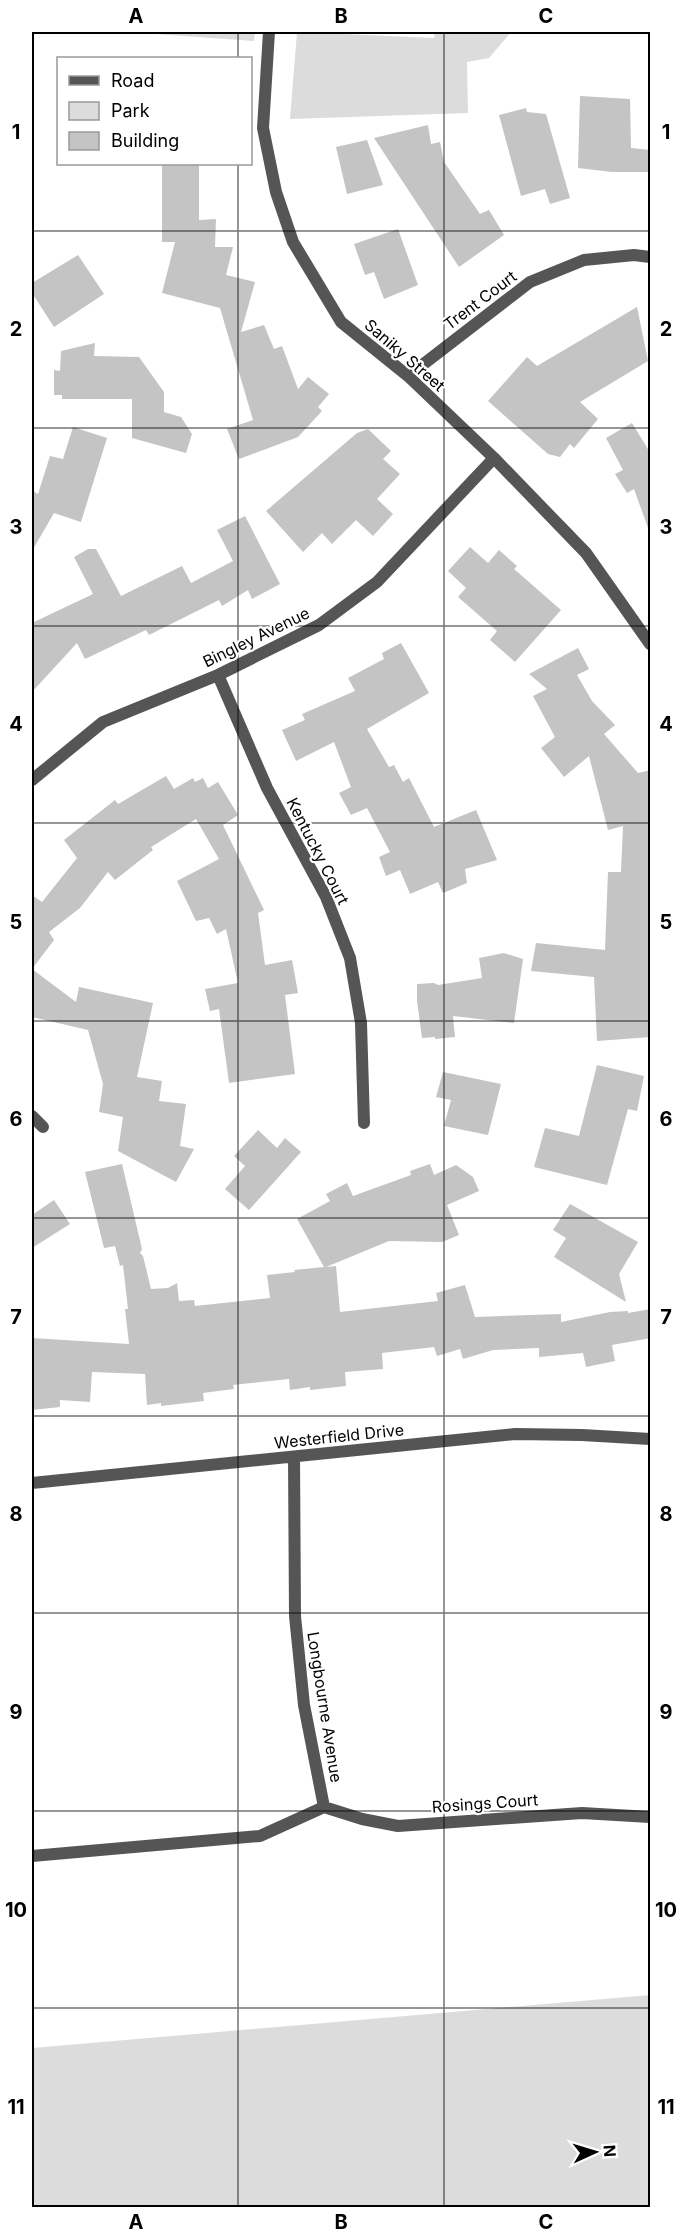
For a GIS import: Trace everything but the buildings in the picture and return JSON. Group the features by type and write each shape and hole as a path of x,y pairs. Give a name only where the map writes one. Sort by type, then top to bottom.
{"street":[{"name":"Saniky Street","path":"269,32 263,128 276,192 293,242 341,322 408,376 494,458 586,553 651,644"},
{"name":"Trent Court","path":"408,376 530,282 584,260 634,255 651,257"},
{"name":"Bingley Avenue","path":"32,780 103,722 218,675 319,625 377,582 494,458"},
{"name":"Kentucky Court","path":"218,675 267,788 326,897 350,958 362,1023 364,1123"},
{"path":"32,1116 43,1127"},
{"name":"Westerfield Drive","path":"32,1483 515,1434 651,1439"},
{"name":"Longbourne Avenue","path":"32,1856 260,1836 324,1807 304,1705 295,1616 294,1457"},
{"name":"Rosings Court","path":"324,1807 362,1819 399,1826 582,1813 651,1817"}],"green space":[{"path":"127,32 255,32 254,41"},
{"path":"297,32 434,38 435,32 511,32 489,58 467,62 468,113 290,119"},
{"path":"650,1995 650,2207 32,2207 32,2048"}]}
